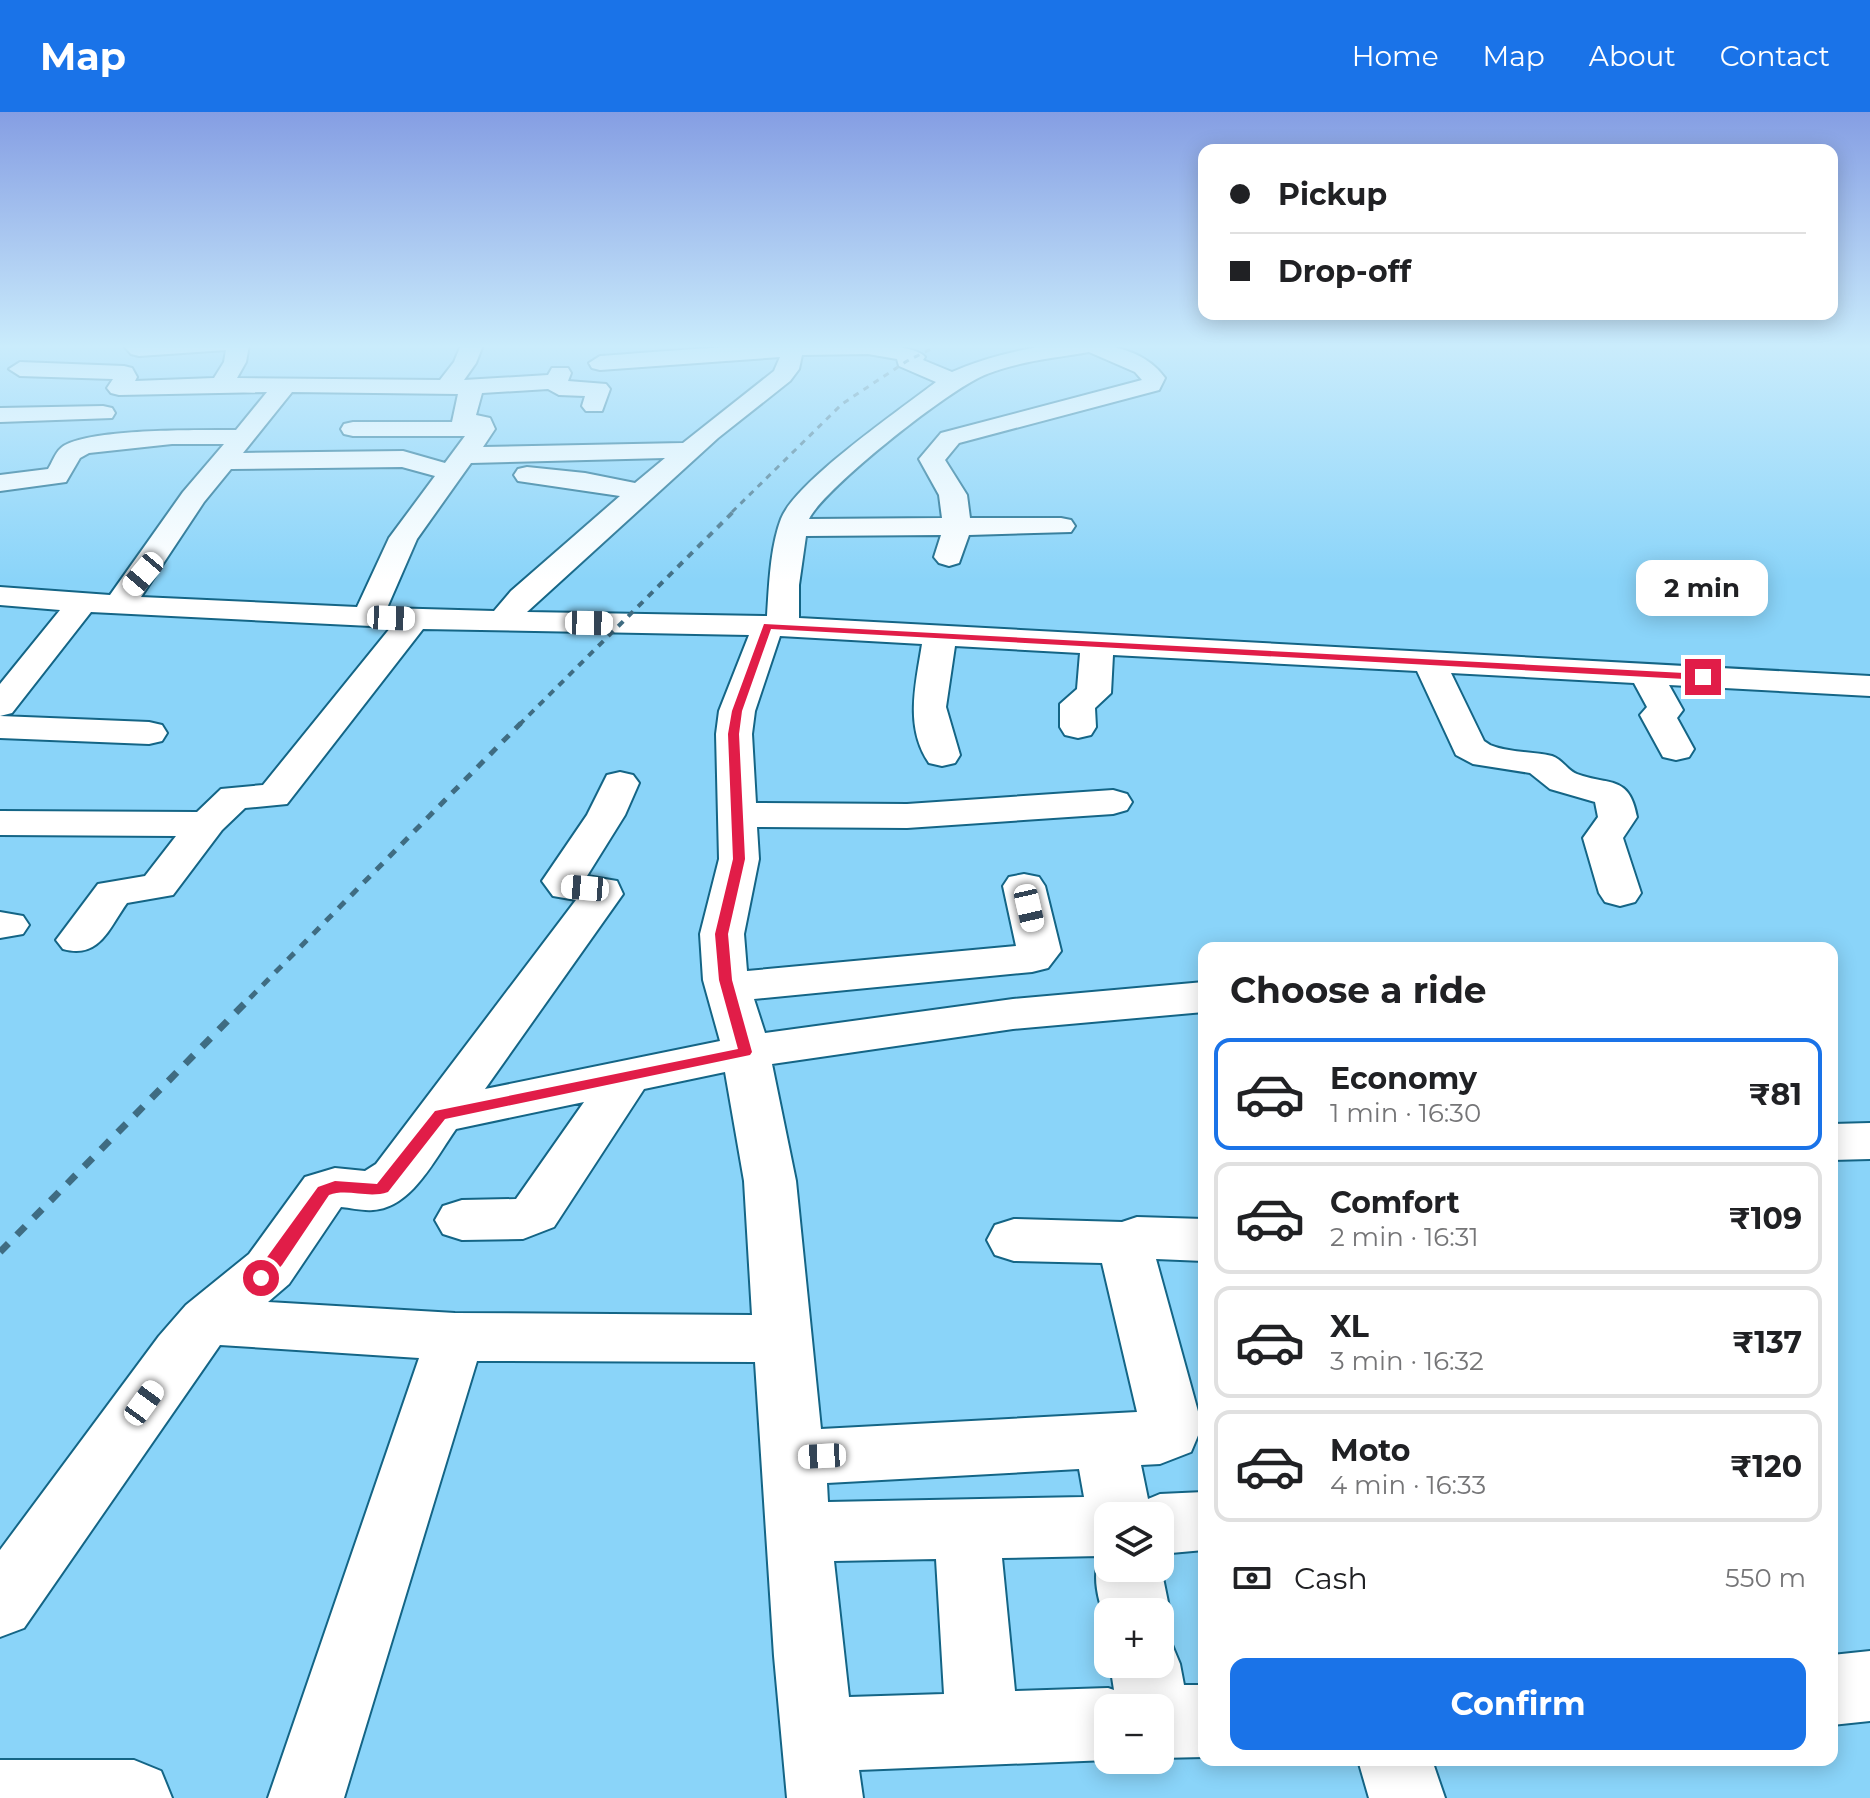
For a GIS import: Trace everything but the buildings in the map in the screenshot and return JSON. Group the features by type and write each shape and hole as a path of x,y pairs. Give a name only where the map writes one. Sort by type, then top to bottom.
{"street":[{"path":"0,483 41,481 57,476 75,449 86,424"},
{"path":"118,605 143,574 176,521 254,424"},
{"path":"481,424 483,429"},
{"path":"501,622 555,567 723,424"},
{"path":"899,424 829,479 799,511 793,528 775,627 735,722 739,859 722,934 727,987 745,1052 770,1181 798,1532 821,1766 983,1729 1094,1725"},
{"path":"949,557 957,528 953,495 932,459 950,438 1004,424"},
{"path":"315,459 336,434 347,430 483,429"},
{"path":"368,617 403,538 483,429"},
{"path":"75,449 172,437 243,437"},
{"path":"224,461 403,459 458,464 690,450"},
{"path":"526,475 585,481 643,493"},
{"path":"0,494 76,491"},
{"path":"0,506 43,505"},
{"path":"793,528 1061,526"},
{"path":"1,597 414,619 775,627 1857,685 1870,711"},
{"path":"0,706 46,653 61,626 83,602"},
{"path":"78,940 113,893 152,890 158,886 207,823 235,797 268,798 279,793 414,619"},
{"path":"940,636 929,707 942,755"},
{"path":"1078,727 1077,704 1094,693 1097,644"},
{"path":"0,654 81,652"},
{"path":"1429,662 1469,747 1475,752 1489,758 1544,765 1564,783 1600,787 1608,794 1618,817 1603,838 1620,893"},
{"path":"1646,674 1666,710 1658,715 1676,749"},
{"path":"0,727 149,733"},
{"path":"0,1605 206,1321 269,1269 324,1191 335,1187 374,1191 382,1188 440,1115 602,894 602,890 568,887 563,881 592,838 620,783"},
{"path":"738,815 907,816 1113,802"},
{"path":"0,823 207,823"},
{"path":"727,987 1032,958 1039,951 1024,886"},
{"path":"440,1115 745,1052 999,1015 1198,998"},
{"path":"462,1220 523,1219 535,1213 628,1076"},
{"path":"1838,1142 1870,1141"},
{"path":"1014,1240 1124,1243 1137,1238 1198,1240"},
{"path":"793,1458 1115,1440 1160,1437 1169,1433 1171,1426 1124,1243"},
{"path":"206,1321 455,1337 783,1339"},
{"path":"306,1798 455,1337"},
{"path":"1115,1440 1107,1449 1116,1502"},
{"path":"1174,1523 1198,1521"},
{"path":"798,1532 1094,1526"},
{"path":"966,1528 983,1729"},
{"path":"1838,1689 1870,1686"},
{"path":"1174,1722 1198,1721"},
{"path":"1397,1766 1407,1798"},
{"path":"0,1797 134,1798"}],"railway":[{"path":"732,512 822,424"},
{"path":"521,723 735,510"},
{"path":"250,998 521,723"},
{"path":"0,1252 252,996"}],"route":[{"path":"261,1278 277,1261 324,1191 335,1187 374,1191 382,1188 394,1177 440,1115 745,1052 725,980 722,934 739,859 734,734 737,711 768,626 1703,677"}]}
